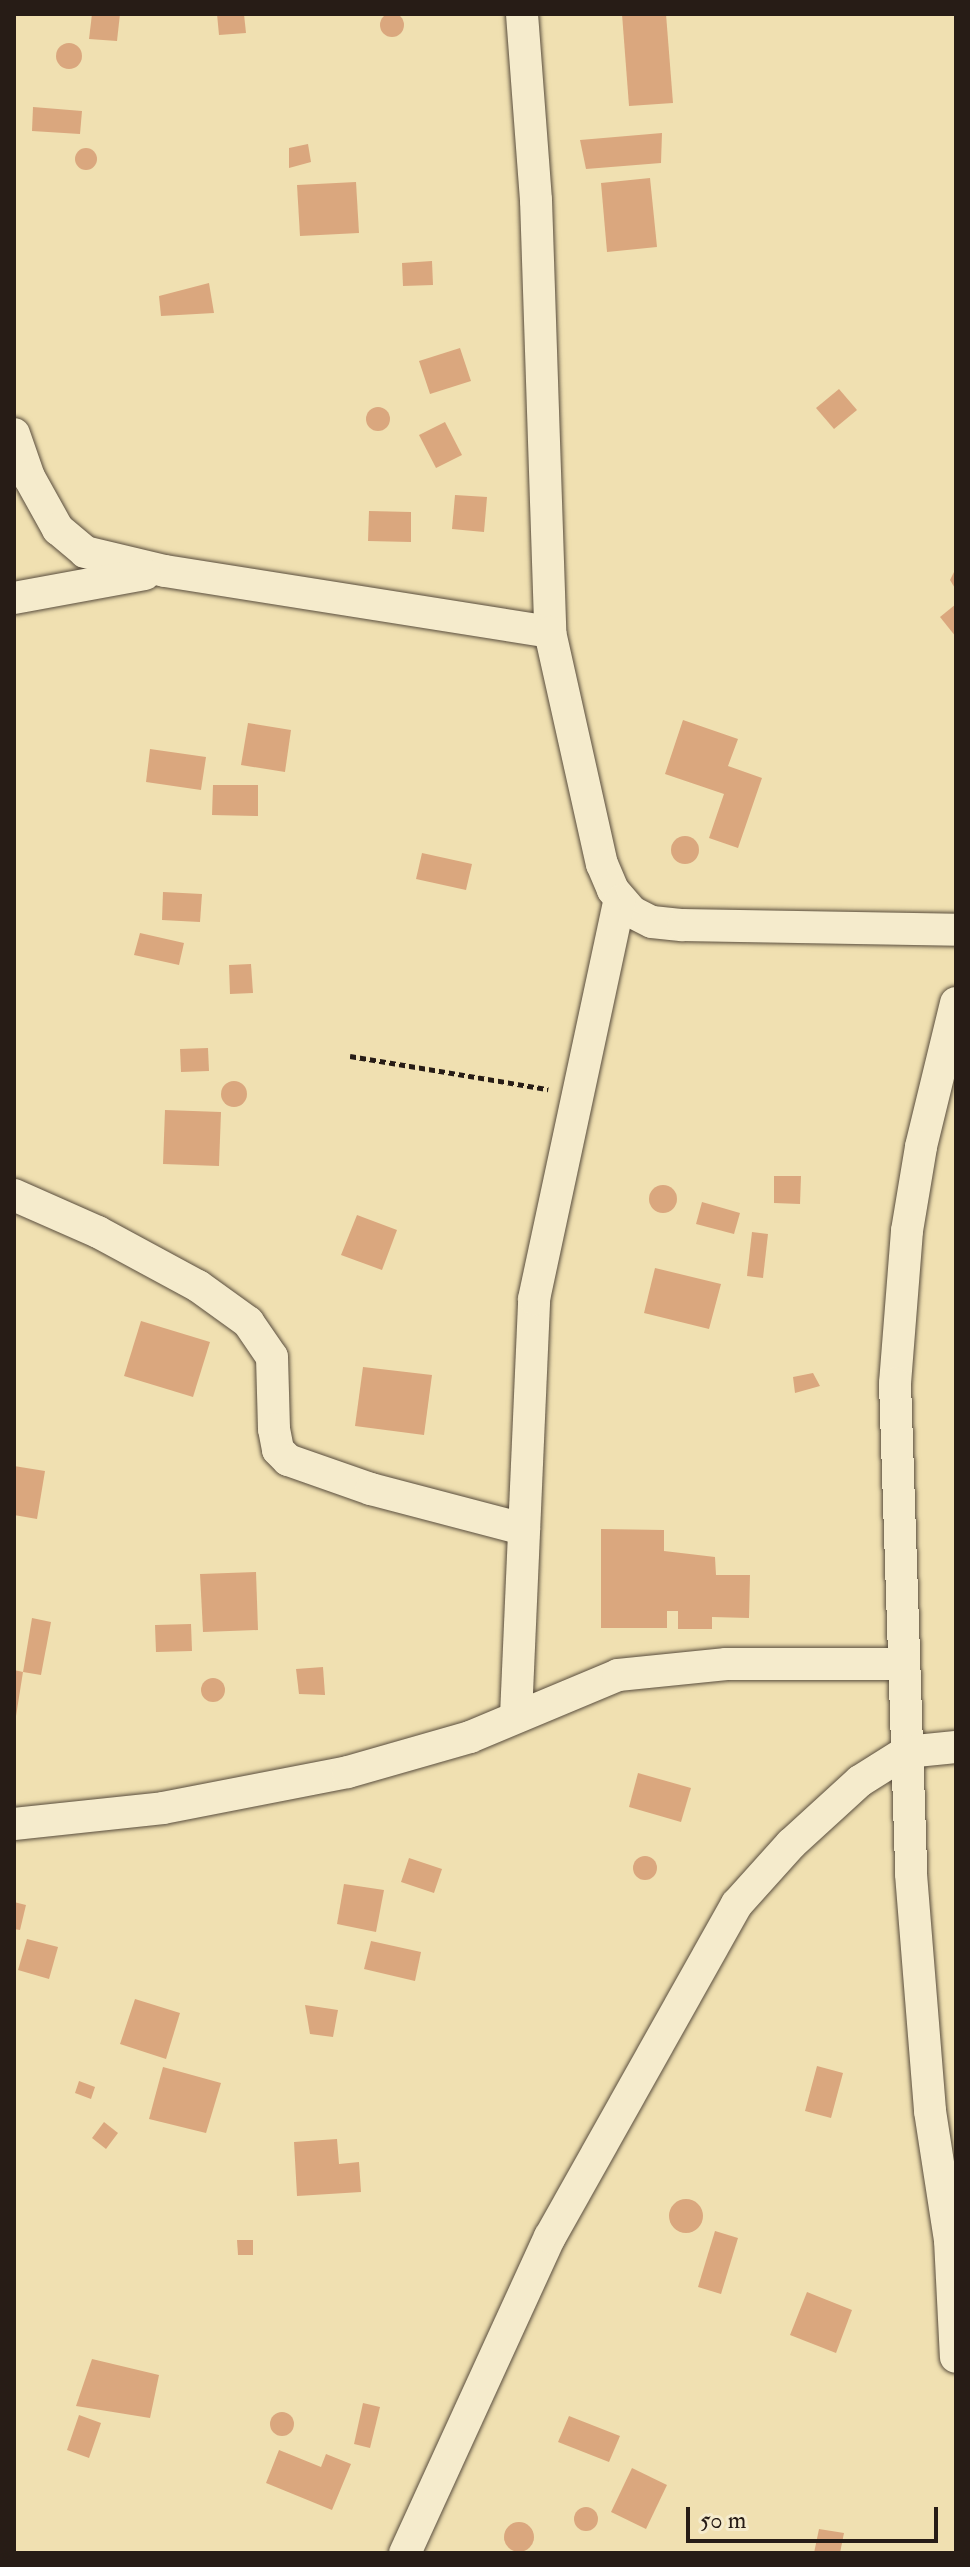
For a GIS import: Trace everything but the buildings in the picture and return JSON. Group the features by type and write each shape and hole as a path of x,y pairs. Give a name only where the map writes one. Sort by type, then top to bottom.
{"street":[{"path":"522,14 536,200 550,632 602,864 619,901 652,922 683,925 956,930"},
{"path":"14,434 29,477 58,529 85,552 165,571 550,632"},
{"path":"14,598 165,571"},
{"path":"516,1716 534,1299 619,901"},
{"path":"956,1003 921,1147 899,1308 895,1383 906,1752 928,2096 950,2240 956,2357"},
{"path":"14,1195 98,1232 198,1286 248,1322 272,1357 274,1429 278,1450 288,1460 371,1489 524,1529"},
{"path":"14,1824 163,1808 298,1783 413,1755 516,1716 586,1685 670,1667 903,1664"},
{"path":"405,2553 550,2237 737,1904 791,1844 860,1781 906,1752 956,1747"}],"path":[{"path":"350,1056 559,1091"}]}
